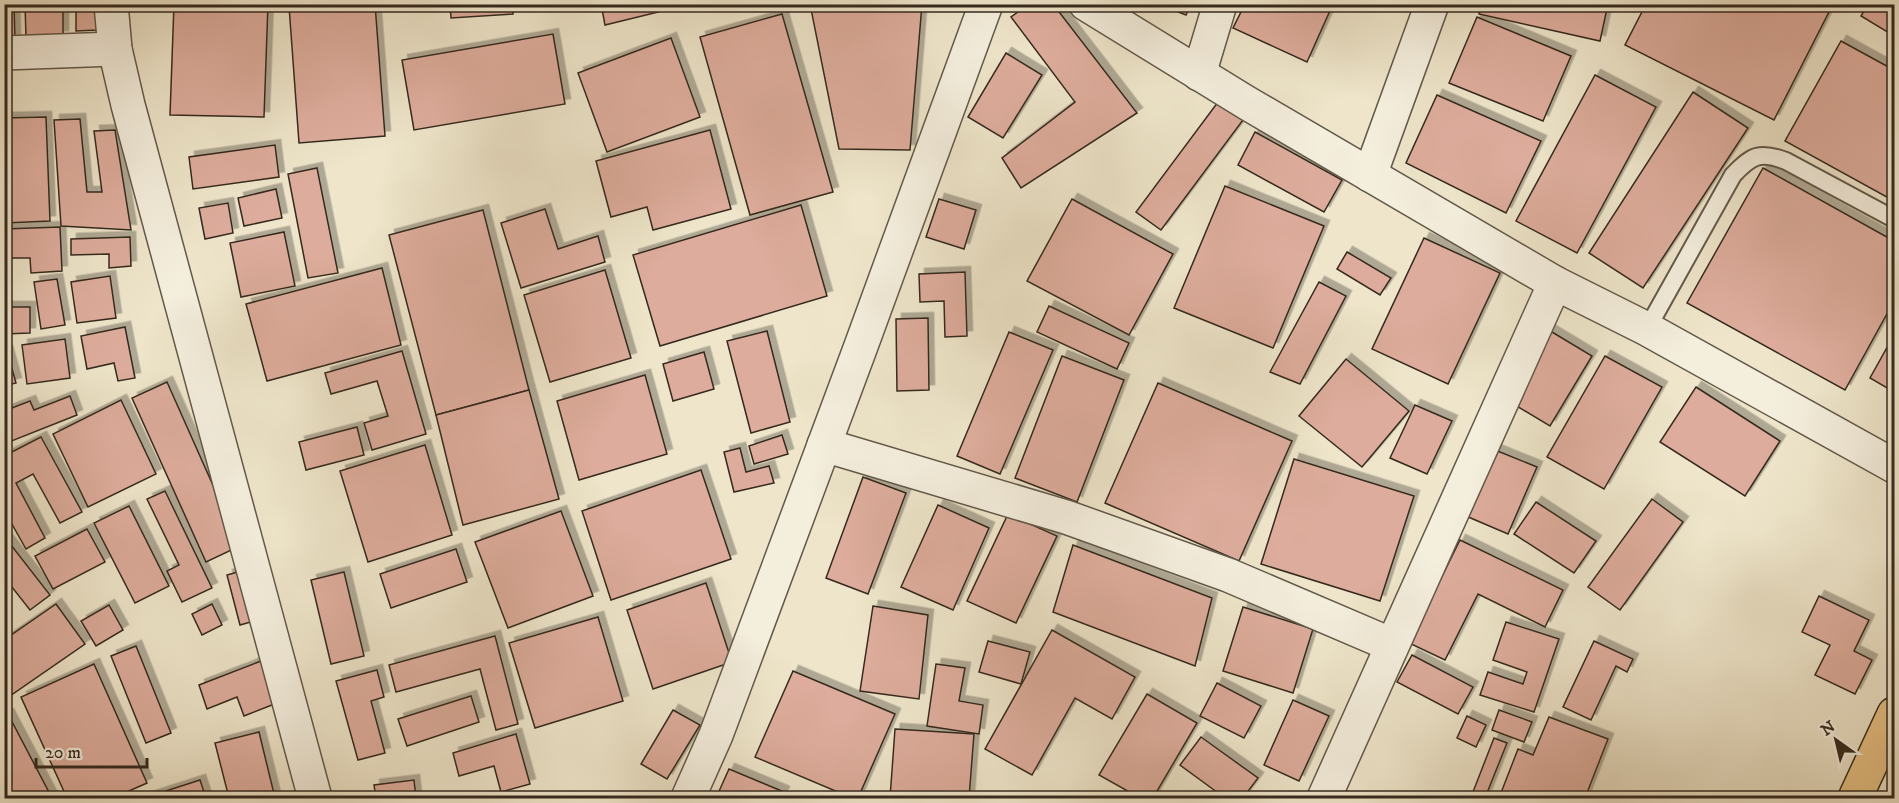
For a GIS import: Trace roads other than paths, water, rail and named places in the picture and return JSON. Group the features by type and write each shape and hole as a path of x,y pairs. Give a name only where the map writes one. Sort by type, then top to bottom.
{"main road":[{"path":"1856,798 1894,714"}],"street":[{"path":"111,4 115,49 128,105 315,798"},
{"path":"688,798 716,735 986,4"},
{"path":"1086,4 1199,74 1555,283 1647,329 1894,466"},
{"path":"1199,74 1220,4"},
{"path":"1370,175 1432,4"},
{"path":"4,52 115,49"},
{"path":"1324,798 1555,283"},
{"path":"824,445 1066,517 1228,575 1392,645"}],"lane":[{"path":"1647,329 1733,175 1745,162 1756,156 1770,155 1786,161 1894,219"}]}
